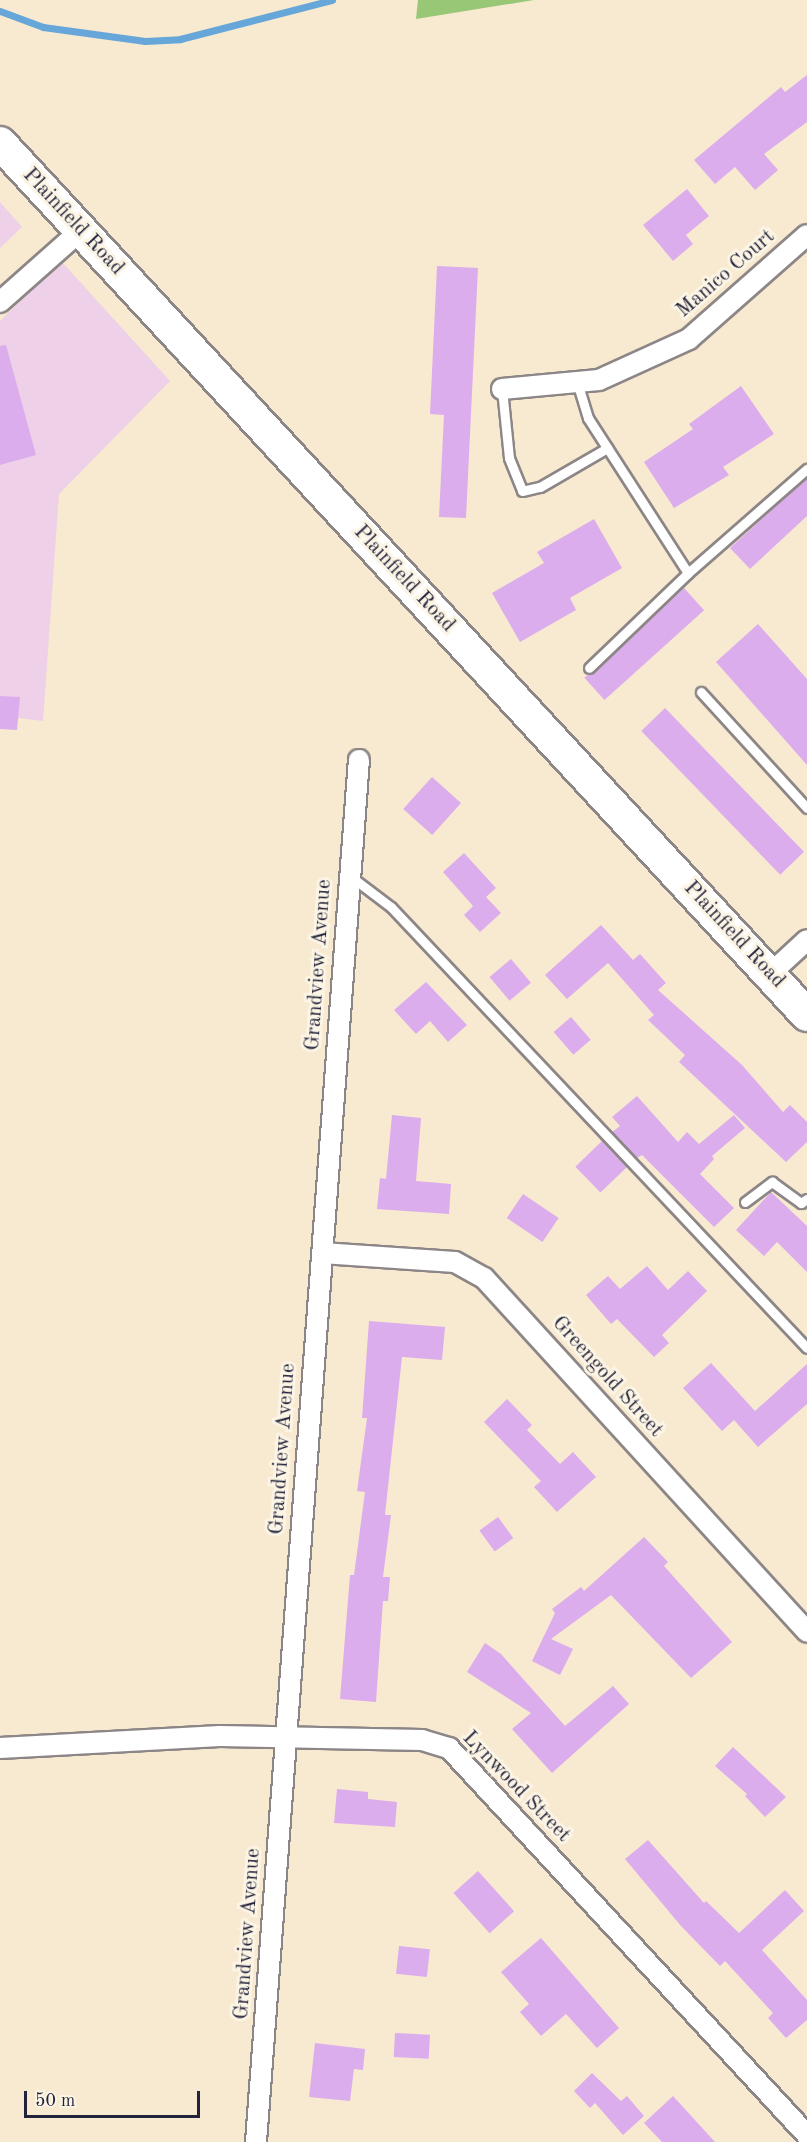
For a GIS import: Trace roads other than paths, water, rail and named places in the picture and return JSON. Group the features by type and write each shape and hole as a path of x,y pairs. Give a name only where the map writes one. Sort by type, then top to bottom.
{"main road":[{"name":"Plainfield Road","path":"0,143 807,1015"}],"street":[{"path":"0,302 81,230"},
{"name":"Manico Court","path":"502,389 599,380 689,339 807,236"},
{"name":"Grandview Avenue","path":"256,2142 358,760"},
{"path":"770,974 807,940"},
{"name":"Greengold Street","path":"322,1253 455,1262 484,1278 807,1631"},
{"name":"Lynwood Street","path":"0,1748 220,1736 422,1740 449,1748 807,2135"}],"lane":[{"path":"578,382 588,418 688,573"},
{"path":"502,389 509,458 522,491 540,487 607,448"},
{"path":"589,668 688,573 807,469"},
{"path":"701,692 807,808"},
{"path":"350,876 391,907 807,1348"},
{"path":"745,1202 772,1182 801,1203 807,1199"}],"waterway":[{"path":"0,11 43,27 145,41 180,39 332,0"}]}
